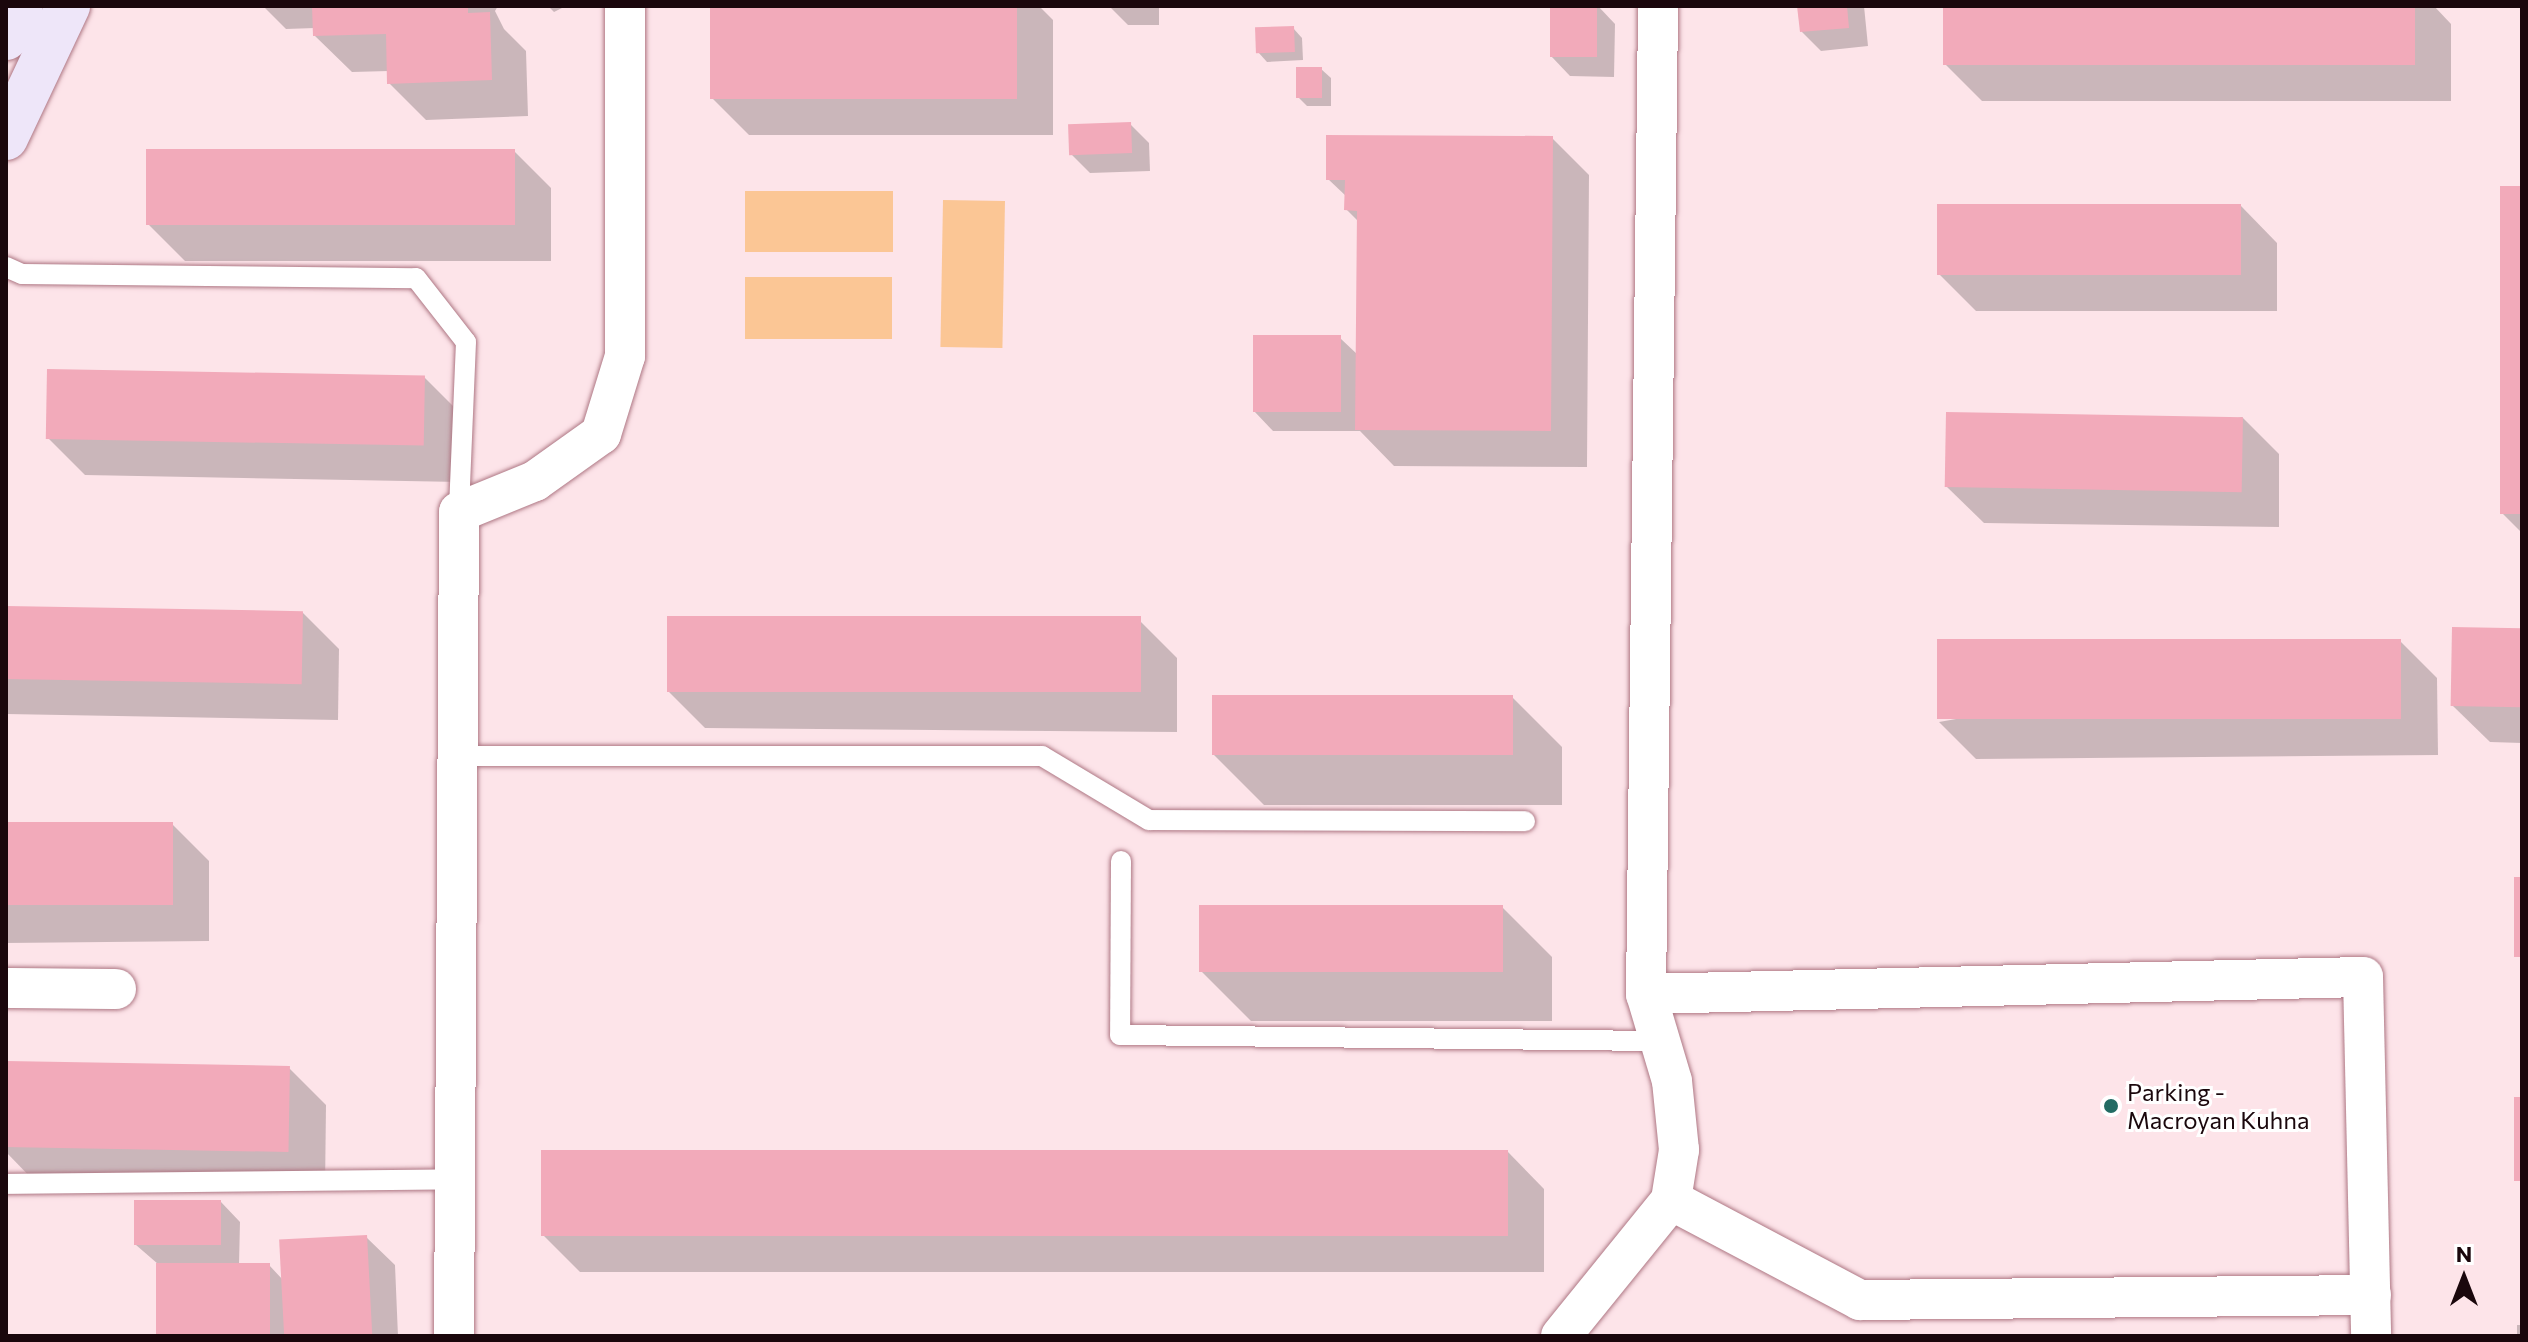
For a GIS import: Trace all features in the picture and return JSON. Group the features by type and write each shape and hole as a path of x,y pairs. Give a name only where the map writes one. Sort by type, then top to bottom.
{"main road":[{"path":"6,38 21,6"},
{"path":"6,138 68,6"}],"street":[{"path":"454,1336 459,512 535,481 601,434 625,356 625,6"},
{"path":"1561,1336 1671,1200 1679,1150 1672,1081 1646,994 1658,6"},
{"path":"1646,994 2363,977 2371,1336"},
{"path":"6,988 116,989"},
{"path":"1671,1200 1860,1300 2371,1295"}],"lane":[{"path":"6,267 22,274 416,278 466,342 459,512"},
{"path":"458,756 1042,756 1149,820 1525,821"},
{"path":"1121,861 1120,1035 1661,1041"},
{"path":"6,1184 455,1179"}],"shaded area":[{"path":"745,191 893,191 893,252 745,252"},
{"path":"943,200 1005,201 1002,348 940,347"},
{"path":"745,277 892,277 892,339 745,339"}],"building":[{"path":"312,6 468,6 468,13 490,12 492,80 387,84 386,34 313,36"},
{"path":"710,6 1017,6 1017,99 710,99"},
{"path":"1550,6 1597,6 1597,57 1550,57"},
{"path":"1797,6 1847,6 1849,28 1800,32"},
{"path":"1943,6 2415,6 2415,65 1943,65"},
{"path":"1294,26 1295,52 1256,53 1255,27"},
{"path":"1296,67 1322,67 1322,98 1296,98"},
{"path":"1131,122 1132,153 1069,155 1068,124"},
{"path":"1326,135 1553,136 1551,431 1355,430 1357,211 1344,210 1345,180 1326,180"},
{"path":"146,149 515,149 515,225 146,225"},
{"path":"2500,186 2522,186 2522,514 2500,514"},
{"path":"1937,204 2241,204 2241,275 1937,275"},
{"path":"1253,335 1341,335 1341,412 1253,412"},
{"path":"47,369 425,376 424,446 46,439"},
{"path":"1946,412 2243,417 2242,492 1945,487"},
{"path":"6,606 303,611 302,684 6,679"},
{"path":"667,616 1141,616 1141,692 667,692"},
{"path":"2452,627 2522,628 2521,707 2451,706"},
{"path":"1937,639 2401,639 2401,719 1937,719"},
{"path":"1212,695 1513,695 1513,755 1212,755"},
{"path":"6,822 173,822 173,905 6,905"},
{"path":"2514,877 2522,877 2522,957 2514,957"},
{"path":"1199,905 1503,905 1503,972 1199,972"},
{"path":"6,1061 290,1066 288,1152 6,1147"},
{"path":"2514,1097 2522,1097 2522,1181 2514,1181"},
{"path":"541,1150 1508,1150 1508,1236 541,1236"},
{"path":"134,1200 221,1200 221,1245 134,1245"},
{"path":"367,1235 372,1336 284,1336 279,1240"},
{"path":"156,1263 270,1263 270,1336 156,1336"}],"place":[{"name":"Parking - Macroyan Kuhna","path":"2111,1106"}]}
